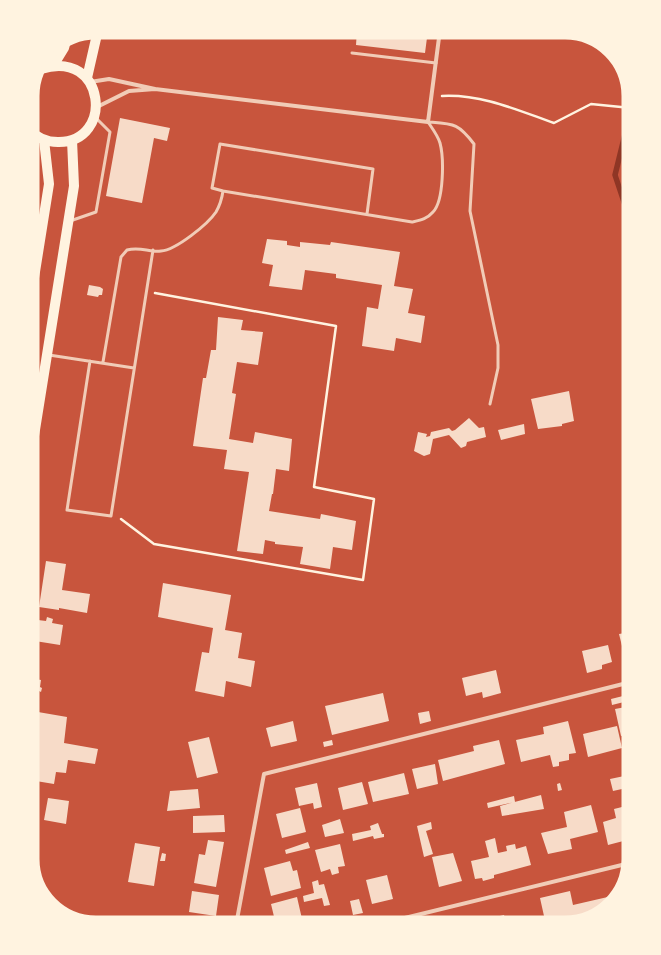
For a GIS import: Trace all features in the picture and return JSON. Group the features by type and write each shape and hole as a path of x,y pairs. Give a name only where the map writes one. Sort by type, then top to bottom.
{"main road":[{"path":"89,80 97,37"},
{"path":"53,66 65,46"},
{"path":"37,135 44,140 58,142 72,140 81,135 89,127 97,107 96,98 89,80 78,70 66,66 53,66 43,69"},
{"path":"37,259 49,184 49,169 44,140"},
{"path":"37,417 74,186 72,140"}],"street":[{"path":"89,80 109,79 155,88 428,122 439,37"},
{"path":"97,107 129,91 155,88"},
{"path":"237,918 264,774 624,684"},
{"path":"405,918 623,865"}],"lane":[{"path":"352,53 436,63"},
{"path":"69,222 96,212 110,132 94,117"},
{"path":"367,214 373,169 220,144 212,188 412,222 424,220 434,211 440,198 442,156 440,142 428,122"},
{"path":"428,122 450,124 463,129 474,144 470,210 498,345 498,368 490,404"},
{"path":"103,362 121,257 127,250 137,247 160,252 174,248 216,212 223,191"},
{"path":"90,361 67,510 111,516 153,250"},
{"path":"47,354 134,368"}],"path":[{"path":"431,96 460,95 489,100 554,123 591,104 624,107"},
{"path":"111,516 120,518 154,544 363,580 374,499 314,487 336,326 146,292"}],"building":[{"path":"357,37 427,37 425,53 356,45"},
{"path":"120,118 170,128 167,141 154,138 142,203 106,196"},
{"path":"267,239 287,241 287,245 300,247 300,242 330,245 331,242 400,252 394,286 413,289 408,313 425,316 421,343 396,338 394,351 362,346 367,307 378,309 382,285 336,278 336,274 305,270 302,290 269,286 273,265 262,263"},
{"path":"89,285 103,289 102,295 99,295 98,297 87,295"},
{"path":"218,317 243,320 241,330 263,332 258,365 237,362 232,393 236,394 229,439 253,443 255,432 292,439 289,471 276,469 269,511 320,519 321,514 356,521 352,550 333,547 330,569 300,564 303,547 275,544 275,542 265,540 263,554 237,551 249,472 224,469 227,450 193,446 203,378 206,378 211,350 216,350"},
{"path":"569,391 574,421 562,424 562,426 538,429 531,399"},
{"path":"469,418 479,428 484,427 486,437 467,442 466,446 461,448 449,435 433,439 430,454 424,456 414,451 418,432 427,434 426,437 430,436 431,432 449,428 452,431"},
{"path":"524,424 525,434 501,440 498,430"},
{"path":"46,561 66,564 62,590 90,594 87,613 59,608 59,610 39,607"},
{"path":"163,583 231,595 225,630 242,633 238,658 255,661 251,687 226,681 224,697 195,691 202,652 209,653 213,628 158,617"},
{"path":"47,617 53,619 52,623 63,625 60,645 37,641 38,620 46,621"},
{"path":"624,633 624,650 623,650 619,634"},
{"path":"608,645 612,662 602,665 602,669 587,673 582,651"},
{"path":"496,670 501,693 483,698 482,692 466,696 462,678"},
{"path":"37,679 41,680 40,687 42,688 41,692 39,691 37,704"},
{"path":"383,693 389,721 332,735 325,706"},
{"path":"623,696 624,702 612,705 611,699"},
{"path":"624,707 624,735 621,736 615,709"},
{"path":"429,711 431,721 420,724 418,713"},
{"path":"37,713 67,717 64,743 98,749 95,764 68,760 66,773 56,772 54,784 37,781"},
{"path":"293,721 297,741 271,747 266,728"},
{"path":"568,721 576,753 569,754 569,760 559,762 559,766 553,767 550,755 521,762 516,740 544,734 543,727"},
{"path":"617,726 622,748 588,757 583,734"},
{"path":"209,737 218,773 197,778 188,742"},
{"path":"332,740 333,745 324,747 323,742"},
{"path":"499,740 505,764 443,781 438,760 474,751 473,746"},
{"path":"435,764 438,784 417,789 412,769"},
{"path":"404,773 409,794 373,802 368,782"},
{"path":"624,776 624,789 613,791 610,779"},
{"path":"362,782 368,804 343,810 338,788"},
{"path":"317,783 322,807 314,809 313,803 299,806 295,788"},
{"path":"560,783 562,790 558,791 557,784"},
{"path":"198,789 200,808 167,811 170,791"},
{"path":"541,795 544,809 502,816 500,806"},
{"path":"514,796 515,802 488,808 487,803"},
{"path":"48,798 69,801 66,824 44,820"},
{"path":"591,805 598,832 570,839 572,849 548,854 541,833 567,827 564,812"},
{"path":"624,806 624,841 608,845 603,822 616,818 614,809"},
{"path":"300,808 306,832 282,838 276,814"},
{"path":"224,815 225,832 193,833 193,816"},
{"path":"340,819 344,833 325,837 322,825"},
{"path":"431,822 432,829 426,831 433,854 424,857 417,826"},
{"path":"378,823 384,837 374,839 373,836 353,841 352,834 371,830 370,826"},
{"path":"495,838 498,853 507,851 506,846 515,844 516,849 526,846 531,865 494,875 494,878 483,881 482,878 475,879 471,861 489,857 485,841"},
{"path":"208,840 224,842 216,887 194,883 199,854 205,855"},
{"path":"308,842 310,848 286,854 285,850"},
{"path":"135,843 160,847 154,886 128,882"},
{"path":"340,844 345,866 338,867 339,873 332,875 330,869 321,872 315,850"},
{"path":"162,853 166,854 165,861 160,861"},
{"path":"453,853 462,881 439,887 432,857"},
{"path":"290,861 293,871 297,870 301,888 271,896 264,868"},
{"path":"387,875 393,899 372,904 366,880"},
{"path":"318,880 319,885 324,884 330,905 324,906 322,898 304,902 303,896 314,893 312,882"},
{"path":"192,891 219,895 216,916 189,912"},
{"path":"570,891 573,905 611,896 601,906 588,914 565,918 544,918 540,898"},
{"path":"297,897 302,918 274,918 271,904"},
{"path":"359,899 363,913 353,915 350,901"},
{"path":"504,915 505,918 496,918"}],"waterway":[{"path":"624,138 615,175 624,202"}]}
